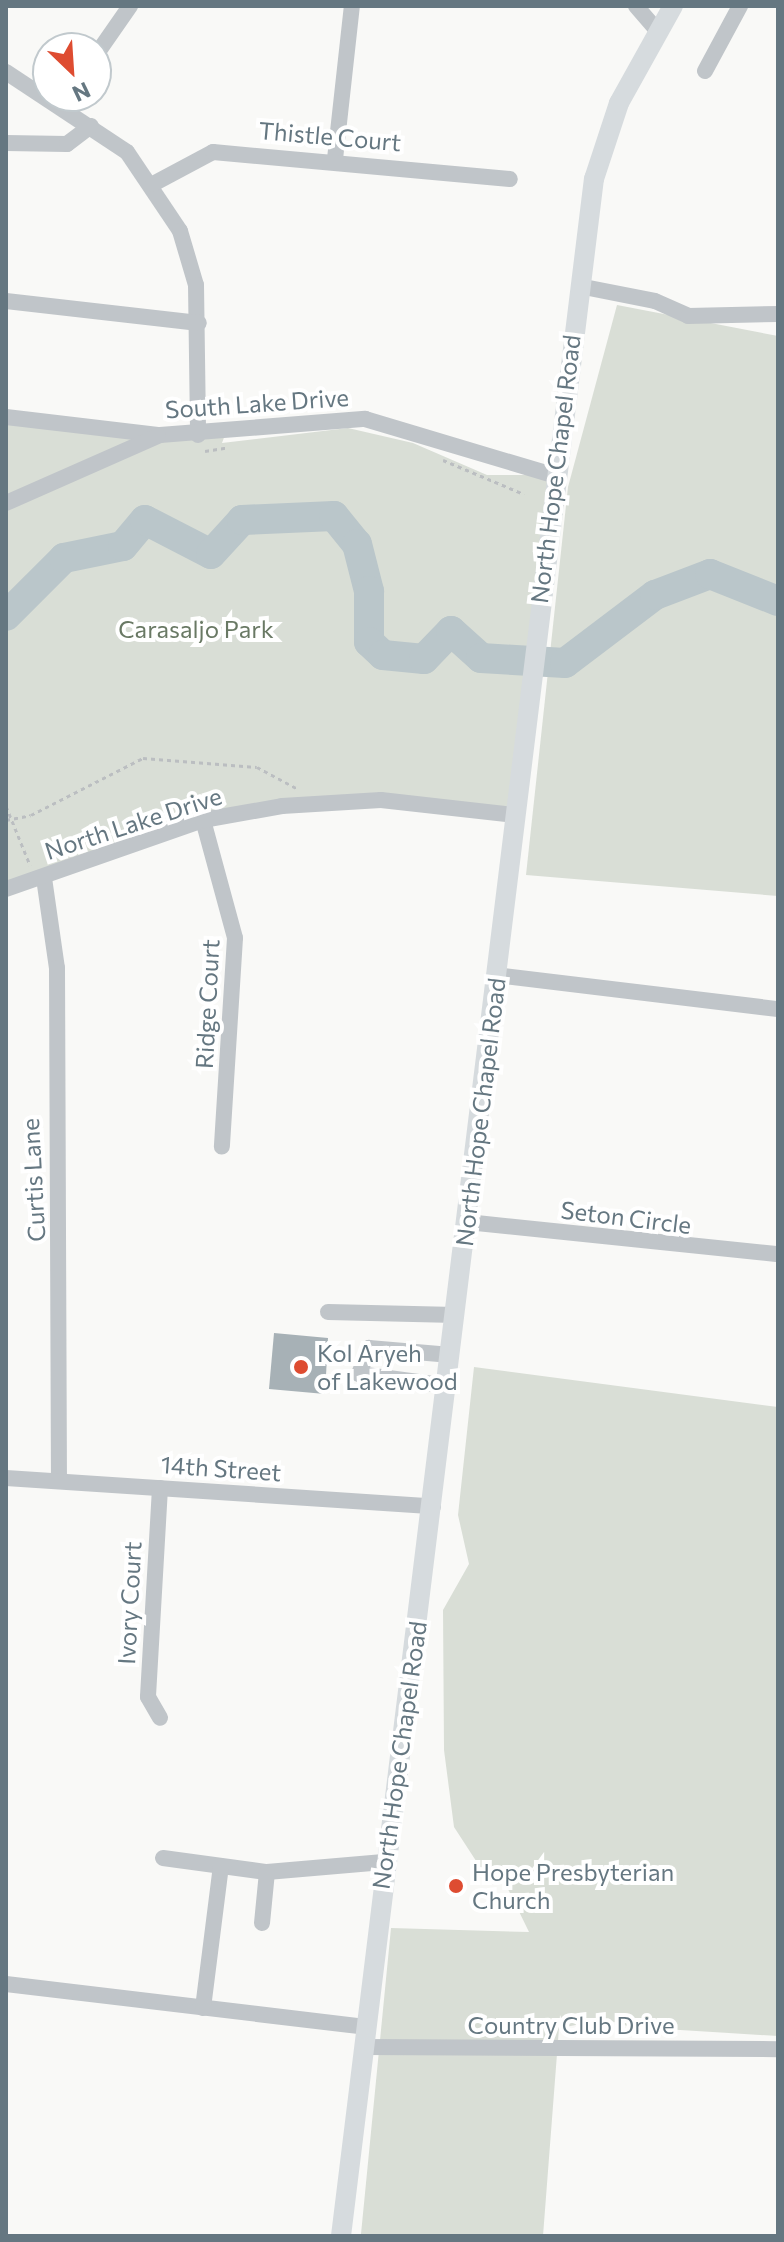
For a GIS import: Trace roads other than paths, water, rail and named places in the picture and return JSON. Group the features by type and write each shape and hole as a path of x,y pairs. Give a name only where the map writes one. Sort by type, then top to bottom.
{"main road":[{"name":"North Hope Chapel Road","path":"341,2236 384,1862 448,1386 553,475 594,179 655,28 673,6"}],"street":[{"path":"112,32 130,6"},
{"path":"335,159 352,6"},
{"path":"636,6 655,28"},
{"path":"705,71 740,6"},
{"path":"6,72 32,85"},
{"path":"76,112 127,152 153,184 191,260 199,323 198,435"},
{"path":"6,143 67,144 91,126"},
{"name":"Thistle Court","path":"153,184 213,152 335,159 510,179"},
{"path":"579,286 655,301 688,316 778,314"},
{"path":"6,301 199,323"},
{"name":"South Lake Drive","path":"6,417 160,435 198,435 322,417 365,419 553,475"},
{"path":"6,503 160,435"},
{"name":"North Lake Drive","path":"6,889 203,820 320,801 515,815"},
{"name":"Ridge Court","path":"203,820 235,938 222,1147"},
{"name":"Curtis Lane","path":"40,879 57,968 59,1481"},
{"path":"496,975 778,1009"},
{"name":"Seton Circle","path":"467,1222 778,1254"},
{"path":"328,1312 456,1315"},
{"path":"448,1386 359,1374 369,1348 451,1355"},
{"name":"14th Street","path":"6,1478 433,1506"},
{"name":"Ivory Court","path":"160,1488 148,1697 160,1718"},
{"path":"163,1858 267,1872 384,1862"},
{"path":"203,2008 221,1866"},
{"path":"262,1923 267,1872"},
{"name":"Country Club Drive","path":"6,1984 203,2008 366,2037 778,2049"}],"waterway":[{"path":"6,616 64,558 123,546 145,520 211,554 242,520 334,516 357,544 369,591 369,642 383,655 424,659 451,631 481,658 565,663 655,595 710,574 778,601"}],"place":[{"name":"Kol Aryeh of Lakewood","path":"301,1367"},
{"name":"Hope Presbyterian Church","path":"456,1886"}],"park label":[{"name":"Carasaljo Park","path":"196,629"}]}
